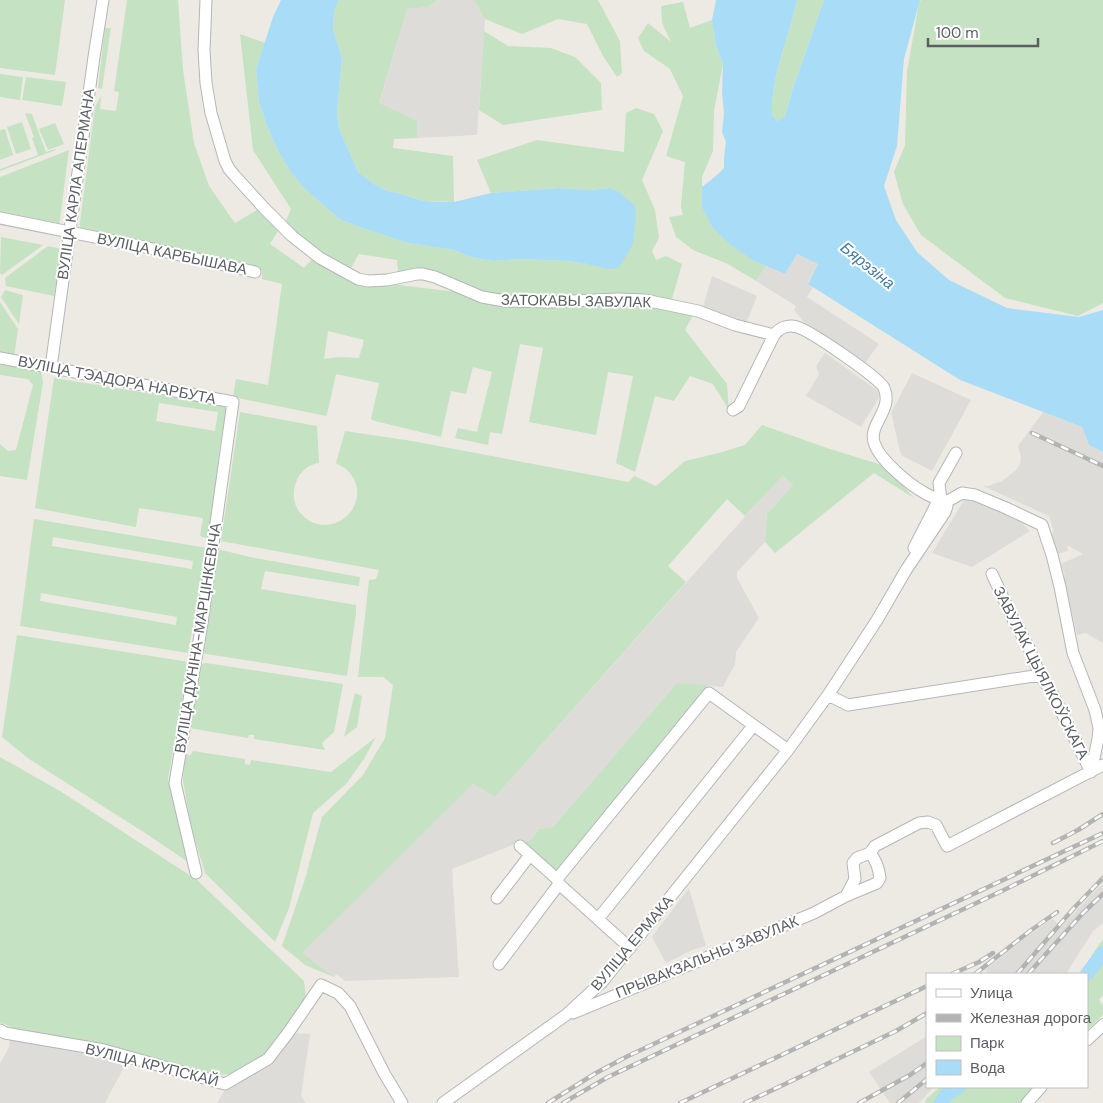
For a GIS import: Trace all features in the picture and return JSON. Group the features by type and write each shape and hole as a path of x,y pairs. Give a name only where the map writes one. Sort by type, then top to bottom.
{"street":[{"name":"ВУЛІЦА КАРЛА АПЕРМАНА","path":"51,367 103,0"},
{"name":"ЗАТОКАВЫ ЗАВУЛАК","path":"206,0 204,50 206,83 211,113 225,161 229,169 264,208 292,236 320,258 358,279 368,281 423,274 435,277 482,297 505,301 549,302 618,299 653,302 698,311 735,325 774,335"},
{"name":"ВУЛІЦА КАРБЫШАВА","path":"0,218 255,272"},
{"path":"733,410 739,406 777,331 785,327 799,327 817,337 883,385 886,401 873,437 875,445 886,461 912,484 924,493 944,501"},
{"name":"ВУЛІЦА ТЭАДОРА НАРБУТА","path":"0,358 233,402"},
{"name":"ВУЛІЦА ДУНІНА-МАРЦІНКЕВІЧА","path":"196,873 175,783 202,623 233,402"},
{"path":"944,501 939,484 956,452"},
{"name":"ЗАВУЛАК ЦЫЯЛКОЎСКАГА","path":"944,501 962,493 975,495 1042,525 1060,587 1073,653 1095,710 1099,728 1091,772"},
{"name":"ВУЛІЦА ЕРМАКА","path":"443,1103 566,1015 603,981 788,750 828,695 944,512 947,506 944,501"},
{"name":"ЗАВУЛАК ЦЫЯЛКОЎСКАГА","path":"992,574 1029,648 1040,675 1052,692 1091,772"},
{"path":"828,695 848,705 1040,675"},
{"path":"499,964 558,882 709,693 788,750"},
{"path":"598,919 753,726"},
{"path":"846,896 855,879 853,863 856,858 870,852 875,846 919,823 928,822 936,825 947,846 1103,765"},
{"path":"520,846 630,948"},
{"name":"ПРЫВАКЗАЛЬНЫ ЗАВУЛАК","path":"566,1015 814,913 878,882 880,878 876,863 870,852"},
{"path":"497,898 530,855"},
{"name":"ВУЛІЦА КРУПСКАЙ","path":"2,1035 104,1050 225,1084 268,1058 321,985 338,993 350,1006 384,1073 402,1103"},
{"path":"1088,1039 1103,1025"},
{"path":"1027,1103 1040,1088"}],"shaded area":[{"path":"437,0 474,0 485,19 477,135 417,138 417,121 379,104 407,9 428,7"},
{"path":"797,254 818,264 808,283 813,287 807,297 879,344 865,363 803,321 794,310 796,306 756,281 766,266 785,274"},
{"path":"712,276 757,296 746,324 703,307"},
{"path":"825,353 878,391 879,398 861,427 806,396 819,374 816,366"},
{"path":"912,373 971,400 932,471 901,455 891,413"},
{"path":"1043,412 1082,427 1089,445 1103,452 1103,643 1086,633 1077,635 1063,575 1065,574 1061,564 1083,554 1067,545 1068,551 1056,554 1051,533 1054,532 1049,516 983,486 1002,481 1016,470 1020,464 1021,457 1018,446"},
{"path":"783,474 793,485 767,514 765,542 737,572 737,578 759,618 736,652 735,664 723,687 677,683 553,827 539,829 533,838 526,842 520,842 452,869 459,977 345,981 336,974 334,977 301,953 473,784 495,797"},
{"path":"974,498 1013,514 1030,531 972,567 932,553 964,500"},
{"path":"1103,884 1103,923 1093,931 1067,973 988,973 985,970 1053,919 1061,927"},
{"path":"689,888 706,946 692,950 666,963 652,937"},
{"path":"295,1033 310,1034 301,1096 306,1103 217,1103 225,1090 277,1058"},
{"path":"926,1037 926,1088 933,1088 919,1103 890,1103 869,1072"},
{"path":"10,1038 103,1057 125,1065 105,1103 0,1103 0,1064 9,1047"}],"green space":[{"path":"0,0 65,0 55,75 0,68"},
{"path":"127,0 178,0 183,70 194,143 209,186 235,223 257,210 278,231 270,244 304,268 312,259 363,286 391,283 458,292 492,305 620,304 658,307 693,315 685,330 727,384 729,413 713,384 690,376 674,401 655,396 635,472 616,463 633,376 608,372 596,435 529,422 543,348 520,344 502,434 490,432 488,445 455,438 458,428 477,432 492,372 473,367 466,394 451,391 441,437 371,419 379,383 336,374 326,416 233,397 236,379 268,385 282,284 262,279 262,270 79,230 95,107 101,96 100,109 116,111 119,92 114,91","holes":["328,331 364,340 359,358 339,357 324,359"]},
{"path":"339,0 437,0 428,7 407,9 379,103 417,121 417,138 394,139 393,148 453,156 454,202 423,201 388,191 374,184 358,172 339,128 337,112 342,58 333,30 334,11"},
{"path":"474,0 598,0 620,41 622,73 617,77 603,56 587,24 558,19 522,34 485,19"},
{"path":"797,0 824,0 785,116 778,121 772,115 774,86"},
{"path":"921,0 1103,0 1103,303 1078,316 1005,298 921,235 903,204 894,172 905,145 907,72"},
{"path":"683,2 690,28 712,20 716,46 723,64 714,111 713,151 702,177 702,207 754,261 766,266 756,281 728,264 693,250 676,237 669,217 683,215 681,206 685,162 666,156 683,96 670,69 644,51 638,38 648,23 671,42 662,23 661,6"},
{"path":"105,28 111,28 102,89 98,88"},
{"path":"484,31 508,46 551,48 575,57 601,83 602,110 503,125 479,110"},
{"path":"240,34 265,43 256,69 259,102 278,151 292,174 305,189 339,219 408,243 454,250 470,257 493,261 518,259 568,261 587,264 609,188 589,190 558,188 491,193 477,160 537,140 624,152 626,113 636,108 654,114 663,131 642,180 655,210 659,238 652,251 656,260 666,256 682,264 672,299 641,295 517,297 487,293 426,268 398,272 397,260 359,254 351,268 316,250 285,223 291,209 253,150"},
{"path":"0,74 23,77 20,100 0,97"},
{"path":"26,77 66,82 62,106 22,100"},
{"path":"25,113 32,114 46,152 56,150 0,171 0,169 38,155 32,138 34,137"},
{"path":"22,122 31,149 16,154 7,127"},
{"path":"55,123 64,144 48,150 39,129"},
{"path":"5,129 13,155 0,160 0,130"},
{"path":"69,150 59,227 0,216 0,177"},
{"path":"1,237 43,245 2,275 0,273"},
{"path":"48,246 62,249 54,296 6,286 5,278"},
{"path":"5,290 23,295 19,324 1,297"},
{"path":"0,302 18,329 14,357 0,354"},
{"path":"0,363 41,371 43,382 27,480 0,476 0,444 8,451 16,450 33,385 28,379 0,375"},
{"path":"54,378 227,406 220,445 209,539 200,536 203,518 139,508 136,527 35,508","holes":["159,403 218,412 215,431 156,421"]},
{"path":"240,412 317,426 319,463 309,466 300,475 295,485 294,497 297,508 304,517 314,523 326,525 337,523 346,517 356,500 357,489 354,479 346,469 336,463 345,431 412,441 629,482 634,476 656,486 685,461 745,445 762,425 885,466 914,498 874,473 775,553 765,542 767,514 793,485 783,475 745,516 727,499 668,566 686,582 495,797 473,784 302,953 334,977 305,965 282,946 305,879 322,817 363,775 385,738 393,685 383,677 358,677 369,580 376,579 379,570 221,541"},
{"path":"34,519 207,548 188,653 20,626","holes":["53,537 193,561 192,569 52,546","41,593 177,617 176,625 40,601"]},
{"path":"217,549 250,557 360,577 359,586 265,571 261,589 356,605 347,676 200,653"},
{"path":"17,635 189,662 168,779 191,864 29,759 2,737"},
{"path":"206,663 343,684 334,732 322,743 325,750 254,739 254,735 249,735 248,738 189,728 199,665"},
{"path":"677,683 708,685 556,874 527,846 526,842 533,838 539,829 553,827"},
{"path":"355,693 362,696 357,727 344,737"},
{"path":"376,737 364,759 346,784 313,813 289,908 275,942 205,873 191,826 183,781 184,755 191,755 193,751 245,759 245,764 250,765 251,760 331,772"},
{"path":"0,757 60,791 197,880 304,981 306,998 298,1012 261,1058 231,1074 216,1075 71,1039 15,1029 0,1022"},
{"path":"1103,939 1103,995 1099,1000 1103,1006 1103,1015 1088,1029 1088,973 1081,973"},
{"path":"939,1088 1034,1088 1020,1103 925,1103 926,1099"}],"water":[{"path":"281,0 339,0 334,11 333,30 342,58 337,112 339,128 358,172 374,184 388,191 423,201 454,202 491,193 558,188 589,190 609,188 619,192 634,205 636,214 633,244 619,268 608,269 568,261 518,259 493,261 470,257 454,250 408,243 339,219 305,189 292,174 278,151 259,102 256,69 273,17"},
{"name":"Бярэзіна","path":"716,0 797,0 774,86 772,115 778,121 785,116 824,0 920,0 904,59 897,146 884,186 896,220 917,252 949,280 1007,308 1079,317 1103,310 1103,452 1089,445 1082,427 960,380 808,284 818,264 797,254 785,274 754,261 731,245 713,228 702,207 702,187 724,168 726,142 722,132 724,114 722,92 723,64 716,46 712,20"}],"waterway":[{"path":"1088,973 1103,953"},
{"path":"941,1103 947,1094 957,1088"}],"railway":[{"path":"1032,433 1103,466"},
{"path":"1053,843 1103,814"},
{"path":"548,1103 596,1073 628,1056 1103,833"},
{"path":"563,1103 608,1077 1006,889 1103,841"},
{"path":"1018,973 1074,908 1103,878"},
{"path":"1029,973 1083,913 1103,894"},
{"path":"976,973 1057,912"},
{"path":"954,973 979,962 993,953"},
{"path":"680,1103 926,986"},
{"path":"745,1103 896,1031 926,1014"},
{"path":"859,1103 910,1075 926,1064"},
{"path":"898,1103 926,1080"}]}
